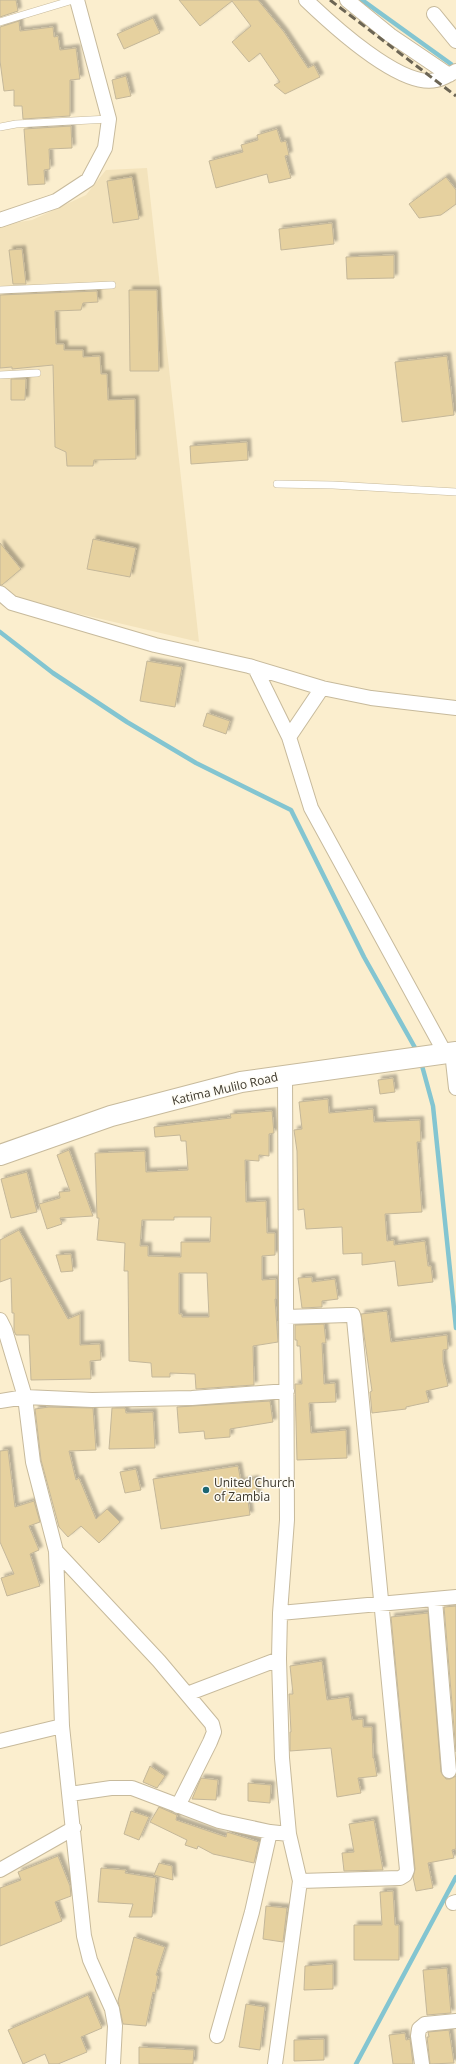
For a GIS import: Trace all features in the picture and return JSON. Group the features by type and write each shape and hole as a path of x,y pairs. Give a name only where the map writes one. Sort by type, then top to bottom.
{"main road":[{"name":"Katima Mulilo Road","path":"0,1155 111,1116 241,1082 439,1054"}],"street":[{"path":"0,220 56,201 88,180 105,148 109,119 76,0"},
{"path":"306,0 336,29 376,60 416,79 436,81 452,73"},
{"path":"347,0 390,35 452,73"},
{"path":"434,14 456,41"},
{"path":"0,593 12,603 42,612 155,645 255,668 322,688 371,698 456,708"},
{"path":"255,668 288,737 311,808 456,1088"},
{"path":"288,737 322,688"},
{"path":"275,2064 300,1880 289,1834 282,1758 279,1659 280,1613 287,1520 285,1075"},
{"path":"286,1316 352,1315 354,1319 407,1870 405,1875 400,1878 300,1880"},
{"path":"0,1320 5,1330 25,1397 32,1462 56,1551 62,1726 74,1828 84,1936 90,1960 112,2009 115,2026 113,2064"},
{"path":"0,1401 25,1397 92,1400 184,1398 287,1391"},
{"path":"56,1551 159,1661 212,1724 214,1732 178,1806"},
{"path":"280,1613 456,1597"},
{"path":"435,1600 449,1771"},
{"path":"187,1694 279,1659"},
{"path":"0,1741 62,1726"},
{"path":"70,1794 111,1788 132,1788 220,1821 270,1832 289,1834"},
{"path":"0,1870 74,1828"},
{"path":"217,2036 252,1912 270,1832"},
{"path":"422,2064 418,2036 419,2029 425,2024 456,2020"}],"lane":[{"path":"0,22 73,0"},
{"path":"0,127 16,124 109,119"},
{"path":"0,290 112,285"},
{"path":"0,375 37,373"},
{"path":"277,484 333,485 456,492"}],"shaded area":[{"path":"147,168 199,642 12,598 0,583 0,225 32,220 86,195 106,170"}],"building":[{"path":"0,0 16,0 18,11 0,17"},
{"path":"179,0 258,0 284,32 308,68 314,65 320,77 285,94 274,85 280,82 260,53 249,62 232,42 251,26 232,1 200,26"},
{"path":"153,18 160,33 124,49 117,34"},
{"path":"19,21 20,31 53,27 54,37 58,36 60,50 76,48 80,79 70,80 70,116 23,119 22,106 14,106 14,90 4,91 0,61 0,27"},
{"path":"126,76 131,96 116,99 112,80"},
{"path":"71,126 72,148 49,149 50,169 44,170 45,184 28,185 24,129"},
{"path":"277,129 281,142 286,141 289,155 285,156 291,178 269,183 267,174 216,188 209,161 243,152 241,145 258,140 257,135"},
{"path":"132,177 139,219 113,223 107,181"},
{"path":"446,177 456,190 456,204 441,215 419,218 409,204"},
{"path":"332,223 334,244 281,250 279,229"},
{"path":"22,249 26,284 13,284 9,250"},
{"path":"394,255 394,278 347,279 346,257"},
{"path":"129,290 157,290 159,371 130,371"},
{"path":"97,291 98,302 83,303 81,310 55,311 56,344 64,344 64,350 83,350 83,357 100,356 101,374 107,374 108,400 135,399 136,459 94,460 93,466 67,466 66,452 55,447 53,365 12,369 12,367 0,368 0,295"},
{"path":"447,356 454,415 402,422 395,362"},
{"path":"11,379 26,379 25,400 11,400"},
{"path":"247,442 248,460 191,464 190,446"},
{"path":"93,539 136,548 130,577 87,569"},
{"path":"0,543 21,569 2,585 0,585"},
{"path":"147,661 182,667 175,707 140,701"},
{"path":"207,713 230,721 226,734 203,726"},
{"path":"393,1078 395,1092 380,1094 378,1080"},
{"path":"328,1099 329,1113 373,1109 374,1122 420,1120 421,1142 417,1142 422,1212 385,1214 387,1241 394,1240 394,1245 425,1241 428,1266 431,1266 433,1282 398,1286 395,1261 362,1265 362,1253 343,1254 342,1227 306,1229 304,1209 298,1210 297,1151 294,1130 302,1129 299,1102"},
{"path":"272,1111 274,1133 269,1134 269,1156 259,1155 259,1161 245,1160 246,1202 266,1201 267,1233 275,1233 275,1255 262,1256 262,1280 276,1279 275,1299 278,1342 253,1346 254,1385 196,1389 195,1374 170,1373 170,1377 152,1377 151,1363 129,1361 128,1271 124,1271 125,1243 97,1240 99,1218 97,1218 95,1153 145,1151 146,1172 188,1170 186,1141 181,1141 180,1135 155,1137 154,1127 231,1118 230,1114","holes":["174,1217 211,1217 210,1242 181,1242 181,1257 148,1256 148,1246 140,1246 142,1220 174,1220","179,1273 207,1273 209,1317 182,1317 182,1314 179,1314"]},
{"path":"69,1150 93,1216 60,1218 62,1224 47,1229 39,1204 60,1198 59,1192 70,1191 57,1155"},
{"path":"27,1172 37,1212 11,1218 1,1179"},
{"path":"19,1230 68,1319 80,1314 80,1345 100,1344 101,1360 90,1361 91,1379 31,1380 29,1335 16,1335 14,1331 11,1278 0,1282 0,1240"},
{"path":"71,1254 73,1271 61,1272 56,1255"},
{"path":"312,1277 312,1282 335,1279 338,1299 322,1301 322,1307 302,1308 298,1278"},
{"path":"387,1311 391,1342 447,1335 448,1349 443,1350 443,1362 448,1386 426,1391 429,1402 406,1407 406,1409 372,1413 370,1392 372,1391 361,1314"},
{"path":"324,1324 326,1343 322,1343 324,1384 335,1383 336,1402 309,1403 311,1433 346,1430 347,1458 297,1460 295,1384 302,1384 300,1346 297,1346 297,1340 295,1340 295,1325"},
{"path":"270,1401 273,1422 230,1429 230,1437 205,1439 204,1431 179,1433 177,1407"},
{"path":"49,1407 93,1408 96,1450 69,1451 76,1480 79,1478 96,1519 107,1509 120,1522 99,1543 81,1526 68,1537 59,1527 41,1460 35,1409"},
{"path":"112,1408 125,1408 126,1413 153,1412 155,1448 109,1449"},
{"path":"8,1450 15,1507 34,1501 40,1522 29,1526 39,1550 30,1554 40,1586 7,1596 1,1578 14,1574 0,1542 0,1451"},
{"name":"United Church of Zambia","path":"238,1466 241,1482 255,1479 258,1498 248,1500 250,1515 161,1529 153,1479"},
{"path":"136,1469 141,1490 125,1493 120,1472"},
{"path":"456,1606 456,1752 444,1607"},
{"path":"428,1613 441,1772 446,1779 456,1776 456,1849 452,1850 454,1858 428,1863 433,1888 416,1891 413,1877 415,1869 391,1617"},
{"path":"322,1661 327,1700 349,1697 352,1720 363,1719 363,1727 372,1727 373,1758 377,1776 358,1778 361,1793 337,1797 331,1748 290,1751 291,1732 289,1694 293,1694 290,1666"},
{"path":"150,1766 165,1776 157,1788 143,1782"},
{"path":"201,1778 218,1780 216,1800 192,1799"},
{"path":"248,1783 271,1785 270,1803 248,1801"},
{"path":"159,1807 177,1815 176,1820 226,1837 227,1832 259,1842 254,1863 213,1854 198,1846 197,1849 185,1845 187,1840 150,1822"},
{"path":"131,1811 149,1817 139,1840 124,1834"},
{"path":"374,1820 383,1870 344,1871 342,1853 354,1852 349,1824"},
{"path":"58,1856 70,1886 71,1896 55,1902 62,1921 0,1946 0,1888 21,1880 18,1872"},
{"path":"159,1863 172,1866 173,1880 154,1875"},
{"path":"101,1868 126,1870 125,1873 156,1878 152,1917 129,1917 133,1904 98,1902"},
{"path":"393,1891 395,1925 399,1925 399,1960 354,1960 354,1925 382,1925 380,1892"},
{"path":"266,1906 287,1908 283,1942 263,1939"},
{"path":"134,1937 165,1947 156,1975 158,1976 155,1993 153,1992 146,2026 123,2024 118,2001"},
{"path":"333,1964 333,1989 304,1990 305,1966"},
{"path":"447,1968 451,2013 427,2015 423,1970"},
{"path":"88,1995 102,2028 81,2037 87,2052 58,2064 49,2064 45,2054 23,2064 8,2030"},
{"path":"246,2004 265,2007 260,2050 239,2047"},
{"path":"449,2030 454,2063 430,2064 427,2037 429,2037 428,2032"},
{"path":"405,2033 406,2040 410,2039 413,2064 393,2064 389,2035"},
{"path":"324,2039 324,2060 294,2061 294,2040"},
{"path":"139,2047 194,2050 193,2064 139,2064"}],"waterway":[{"path":"362,0 451,64"},
{"path":"0,632 53,673 127,722 196,763 291,810 364,957 418,1053"},
{"path":"421,1062 433,1106 456,1328"},
{"path":"356,2064 456,1877"}],"railway":[{"path":"330,0 456,96"}],"place":[{"name":"United Church of Zambia","path":"206,1490"}]}
